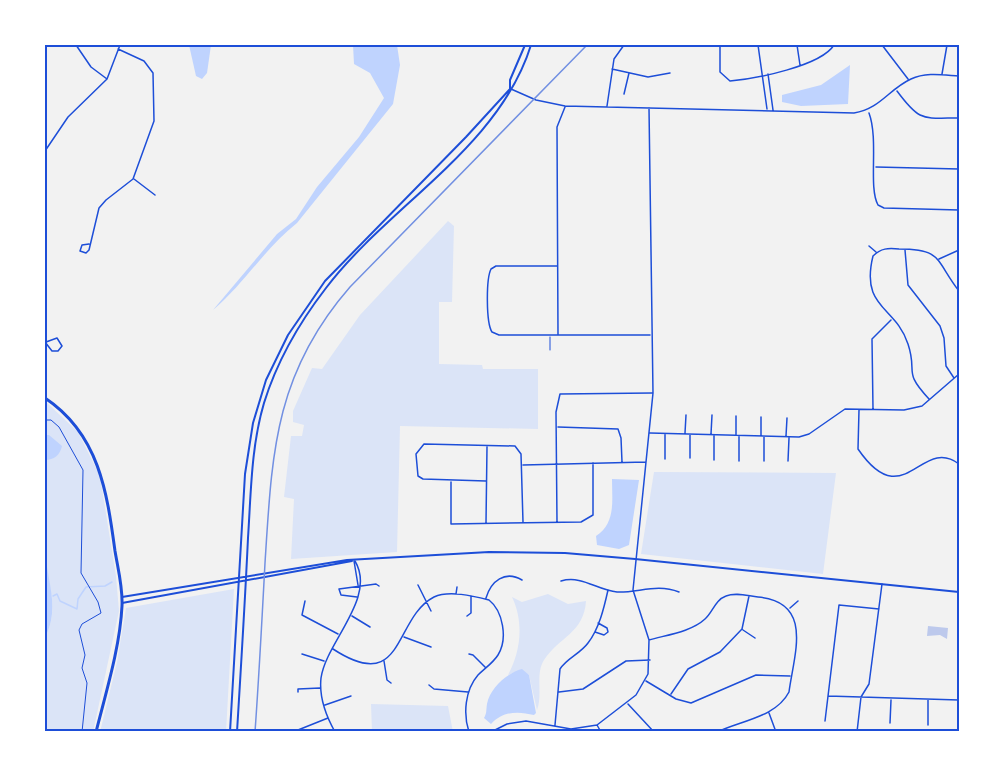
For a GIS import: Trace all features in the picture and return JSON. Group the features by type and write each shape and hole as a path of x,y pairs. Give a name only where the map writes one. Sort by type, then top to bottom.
{"main road":[{"path":"237,732 252,472 258,428 272,380 285,351 327,286 462,151 495,114 510,89 510,80 525,45"},
{"path":"230,732 245,474 253,423 266,380 288,335 325,282 515,84 531,45"},
{"path":"45,398 67,416 81,433 100,468 113,529 122,603 118,634 96,732"},
{"path":"122,597 246,574 353,561 489,552 565,553 959,592"},
{"path":"122,603 353,561"}],"street":[{"path":"76,45 91,67 107,79"},
{"path":"45,150 68,117 107,79 120,45"},
{"path":"607,106 614,60 624,45"},
{"path":"720,45 720,72 723,78 730,81 817,61 834,45"},
{"path":"758,45 767,111"},
{"path":"797,45 801,66"},
{"path":"882,45 908,80"},
{"path":"886,50 891,45"},
{"path":"942,75 943,56 947,45"},
{"path":"89,243 99,208 133,179 154,121 155,82 150,67 144,61 118,49"},
{"path":"612,69 648,77 670,73"},
{"path":"624,94 629,72"},
{"path":"768,73 773,111"},
{"path":"510,89 549,104 565,106 868,111 908,80 921,76 959,76"},
{"path":"897,89 913,112 920,116 959,118"},
{"path":"558,335 557,128 565,106"},
{"path":"491,732 526,721 555,725 571,731 597,725 627,703 646,681 650,660 649,640 633,590 650,433 652,393 649,108"},
{"path":"868,111 874,128 875,200 881,207 959,210"},
{"path":"875,167 959,169"},
{"path":"133,179 155,195"},
{"path":"869,246 877,252"},
{"path":"930,399 912,378 908,344 871,291 871,266 877,252 886,248 923,249 932,252 959,291"},
{"path":"905,249 908,285 940,326 946,349 946,366 954,378"},
{"path":"938,260 959,250"},
{"path":"557,266 496,266 491,269 488,277 490,331 499,335 651,335"},
{"path":"873,410 873,339 892,320"},
{"path":"57,338 62,346 58,351 52,351 46,342 57,338"},
{"path":"650,433 788,437 809,434 840,411 913,409 930,399 959,374"},
{"path":"557,522 557,400 560,394 652,393"},
{"path":"859,409 858,449 880,473 895,477 908,475 939,456 947,457 959,464"},
{"path":"685,434 686,415"},
{"path":"712,415 714,460"},
{"path":"736,416 739,461"},
{"path":"761,417 764,461"},
{"path":"787,418 789,461"},
{"path":"557,428 618,429 621,438 622,462"},
{"path":"665,459 666,434"},
{"path":"690,434 690,458"},
{"path":"486,481 423,479 418,476 416,454 418,448 424,444 515,446 521,454 523,522"},
{"path":"486,523 487,446"},
{"path":"522,465 646,462"},
{"path":"451,480 452,524 585,522 593,515 593,463"},
{"path":"334,732 324,705 321,688 325,662 351,616 358,597 353,561"},
{"path":"486,599 490,587 503,576 515,576 522,580"},
{"path":"561,581 586,581 619,592 655,587 679,592"},
{"path":"358,597 341,595 339,590 376,584 379,586"},
{"path":"418,585 431,611"},
{"path":"857,732 861,697 869,684 882,585"},
{"path":"456,595 457,587"},
{"path":"555,725 560,669 565,661 588,644 598,623 608,590"},
{"path":"333,649 355,661 384,660 395,651 409,625 428,601 440,595 486,599 500,613 502,630 499,654 474,681 469,692 465,717 469,732"},
{"path":"467,616 471,612 471,596"},
{"path":"649,640 700,623 716,603 726,596 773,598 789,609 797,629 791,676 784,700 769,713 739,721 717,732"},
{"path":"670,695 688,669 720,652 742,629 749,596"},
{"path":"305,601 302,615 339,634"},
{"path":"789,609 798,601"},
{"path":"825,721 839,605 879,609"},
{"path":"351,616 370,627"},
{"path":"594,631 604,635 608,632 607,628 598,623"},
{"path":"742,629 755,638"},
{"path":"404,636 431,647"},
{"path":"302,654 325,662"},
{"path":"469,654 486,668"},
{"path":"384,660 387,680 391,683"},
{"path":"558,692 583,689 626,661 650,660"},
{"path":"646,681 670,695 691,703 756,675 791,676"},
{"path":"429,685 434,688 469,692"},
{"path":"298,692 298,688 302,687 321,688"},
{"path":"324,705 351,696"},
{"path":"827,696 959,700"},
{"path":"890,723 891,699"},
{"path":"928,699 928,725"},
{"path":"627,703 654,732"},
{"path":"769,713 776,732"},
{"path":"298,730 329,718"},
{"path":"597,725 601,732"}],"lane":[{"path":"550,335 550,350"}],"path":[{"path":"45,420 51,420 59,427 83,470 80,565 90,591 98,602 101,615 82,624 79,630 85,655 82,668 87,683 82,732"}],"shaded area":[{"path":"448,221 454,226 452,302 439,302 439,364 482,365 483,369 538,369 538,429 400,426 397,552 291,559 294,499 284,497 291,436 302,436 304,425 293,422 293,411 312,368 322,369 360,315"},
{"path":"45,401 78,432 100,476 116,576 119,611 93,732 45,732 45,638 52,616 52,598 44,538"},
{"path":"654,472 836,473 823,574 641,554"},
{"path":"234,589 226,732 100,732 117,662 126,608"},
{"path":"548,594 568,604 586,601 584,612 576,628 550,652 541,666 537,710 529,675 521,670 508,675 516,656 519,636 518,616 512,597 522,602"},
{"path":"371,704 448,706 453,732 372,732"}],"water":[{"path":"189,45 211,45 207,73 202,79 196,76"},
{"path":"353,45 397,45 400,65 393,104 297,223 275,243 235,289 213,310 277,234 296,219 317,187 359,137 384,98 370,73 354,64"},
{"path":"850,65 848,104 801,106 782,102 782,95 821,85"},
{"path":"45,435 49,435 62,446 56,456 45,460"},
{"path":"612,479 639,480 629,545 619,549 597,545 596,536 607,525 612,511"},
{"path":"45,547 52,615 45,638"},
{"path":"522,669 529,675 536,713 534,715 506,714 491,724 484,718 492,692 505,678"}],"building":[{"path":"928,626 948,628 947,639 940,635 927,636"}],"waterway":[{"path":"53,596 57,594 60,601 77,609 78,599 86,587 105,586 112,582"}],"railway":[{"path":"255,732 268,523 275,451 292,384 306,352 325,319 350,287 587,45"}]}
